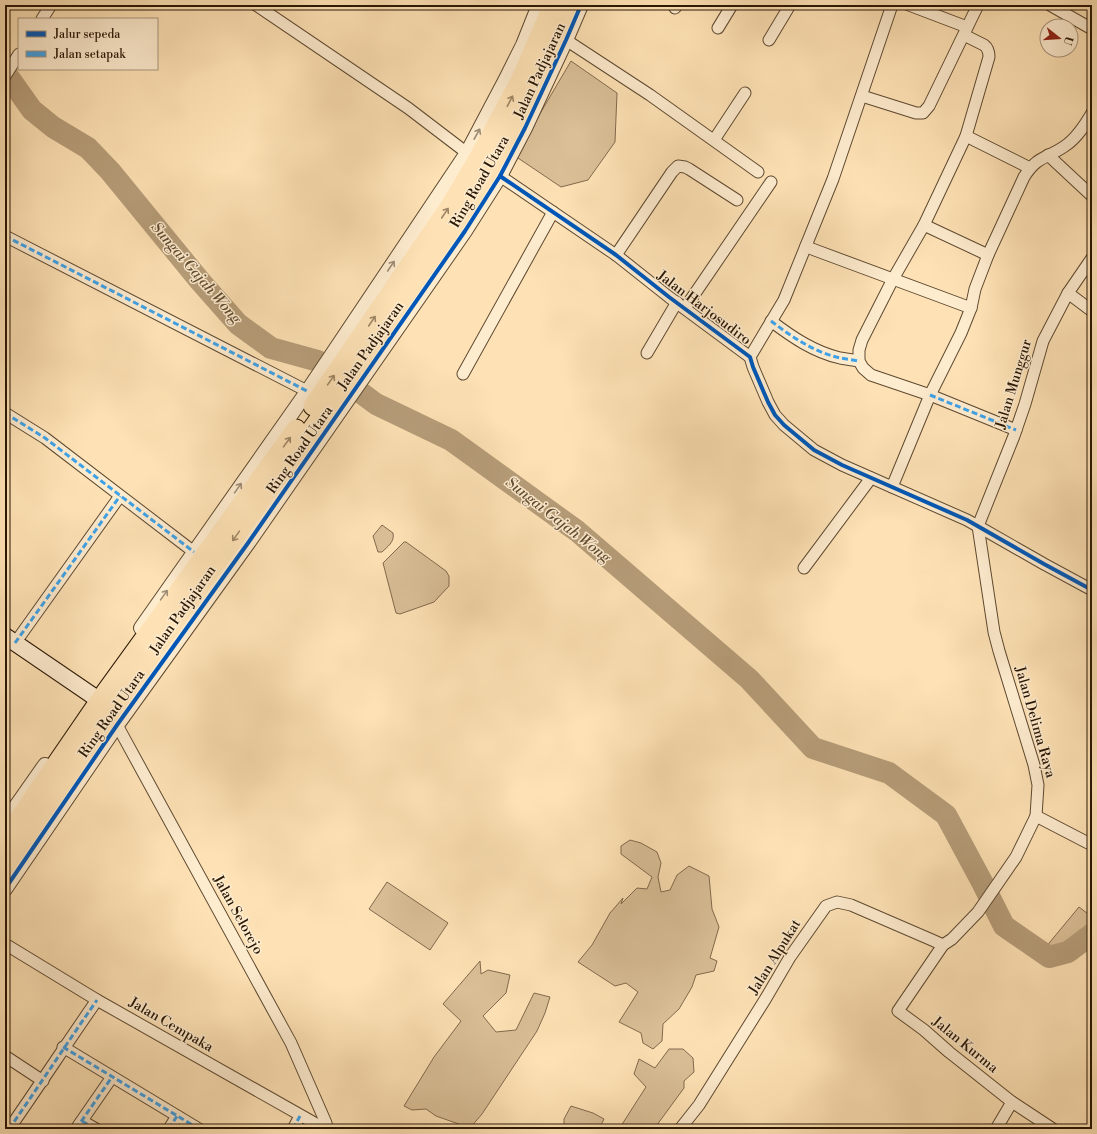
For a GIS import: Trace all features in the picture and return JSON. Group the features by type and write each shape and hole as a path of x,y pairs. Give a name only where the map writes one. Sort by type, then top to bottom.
{"highway":[{"name":"Jalan Padjajaran","path":"5,839 50,788 117,703 209,563 321,408 450,206 479,156 520,81 553,5"},
{"name":"Jalan Padjajaran","path":"357,353 446,238 496,161 562,37 569,5"},
{"name":"Jalan Padjajaran","path":"5,866 50,788"}],"main road":[{"path":"10,639 93,696"}],"street":[{"path":"43,18 51,5"},
{"path":"256,5 408,108 467,153"},
{"name":"Ring Road Utara","path":"5,889 93,696 209,563 321,408 357,353 506,79 523,45 539,5"},
{"name":"Ring Road Utara","path":"357,353 422,294 466,231 500,176 535,107 562,37 581,5"},
{"path":"718,28 732,5"},
{"path":"769,40 790,5"},
{"path":"750,357 784,300 806,246 833,179 892,5"},
{"path":"909,5 965,31 984,45 989,53 989,57 966,136 924,225 893,279 862,340 859,350 859,361 863,368 871,375 930,395 1016,430"},
{"path":"862,96 916,113 923,113 929,106 936,93 978,5"},
{"path":"1050,5 1092,29"},
{"path":"562,37 650,95 758,172"},
{"path":"5,76 18,55"},
{"path":"714,140 745,93"},
{"path":"892,487 930,395 962,333 971,308 975,289 988,255 1024,177 1038,160 1063,147 1071,141 1092,113"},
{"path":"966,136 1030,168"},
{"path":"1048,155 1092,196"},
{"path":"616,255 672,172 678,166 689,169 737,200"},
{"name":"Jalan Harjosudiro","path":"500,176 616,255 750,357 768,402 775,415 784,425 814,450 842,465 978,526 1092,590"},
{"path":"647,353 771,182"},
{"path":"463,374 553,212"},
{"path":"924,225 988,255"},
{"path":"5,236 321,408"},
{"path":"806,246 971,308"},
{"name":"Jalan Munggur","path":"978,526 1016,430 1043,341 1068,293 1092,258"},
{"path":"1068,293 1092,311"},
{"path":"771,322 813,349 840,358 859,361"},
{"path":"5,412 45,438 209,563"},
{"path":"804,568 871,478"},
{"path":"10,639 120,496"},
{"name":"Jalan Delima Raya","path":"898,1011 943,945 952,939 978,912 1016,857 1036,816 1038,785 1034,765 994,632 978,526"},
{"name":"Ring Road Utara","path":"5,822 50,788 117,725 209,563"},
{"name":"Jalan Selorejo","path":"117,725 291,1043 326,1127"},
{"path":"1036,816 1092,845"},
{"name":"Jalan Alpukat","path":"680,1129 698,1105 766,998 790,957 826,906 837,902 851,905 943,945"},
{"name":"Jalan Cempaka","path":"5,944 97,1000 300,1116 326,1127"},
{"path":"9,1129 97,1000"},
{"name":"Jalan Kurma","path":"898,1011 924,1030 1012,1102 1053,1129"},
{"path":"63,1048 199,1129"},
{"path":"5,1056 43,1081"},
{"path":"96,1129 79,1125 112,1077"},
{"path":"996,1129 1012,1102"},
{"path":"169,1129 177,1116"},
{"path":"293,1129 300,1116"}],"shaded area":[{"path":"571,61 617,93 615,142 588,180 561,187 515,156"},
{"path":"382,525 393,533 393,539 382,552 378,552 373,536"},
{"path":"404,542 446,571 449,576 449,586 434,602 400,614 396,613 383,563"},
{"path":"630,840 641,843 657,852 661,863 658,877 661,892 670,890 677,875 689,866 709,876 712,909 719,927 710,958 717,961 714,971 696,975 692,987 679,1009 663,1024 662,1041 653,1049 643,1043 641,1033 619,1022 638,992 626,983 615,986 578,962 592,945 610,913 623,898 621,904 637,888 647,889 652,877 621,854 621,846"},
{"path":"387,882 448,923 430,950 369,909"},
{"path":"1079,907 1092,917 1092,928 1066,950 1052,954 1045,948"},
{"path":"480,961 481,974 488,970 510,975 506,993 483,1016 496,1032 516,1030 534,993 550,997 537,1031 482,1114 470,1128 436,1116 426,1109 412,1110 404,1106 434,1057 461,1021 443,1004"},
{"path":"669,1049 683,1049 693,1058 694,1072 684,1081 684,1088 654,1129 619,1129 646,1087 634,1074 639,1059 655,1068"},
{"path":"571,1106 593,1113 604,1119 599,1129 564,1129 564,1119"}],"waterway":[{"name":"Sungai Gajah Wong","path":"5,72 32,110 53,127 88,148 110,171 200,281 238,324 271,348 318,361 376,404 451,440 577,531 749,679 813,748 889,773 946,815 1004,926 1049,957 1068,952 1092,934"}],"marked path":[{"path":"5,236 307,391"},
{"path":"771,321 812,348 840,358 859,361"},
{"path":"930,395 1016,430"},
{"path":"5,413 45,438 194,552"},
{"path":"15,643 120,496"},
{"path":"9,1129 97,1000"},
{"path":"63,1047 199,1129"},
{"path":"76,1129 112,1077"},
{"path":"169,1129 177,1116"},
{"path":"293,1129 300,1116"},
{"path":"82,1121 96,1129"}],"cycle path":[{"path":"5,889 117,725 248,543 465,231 500,176 525,128 581,5"},
{"path":"500,176 616,255 669,297 750,357 768,402 775,415 784,425 814,450 842,465 967,520 1092,590"}]}
